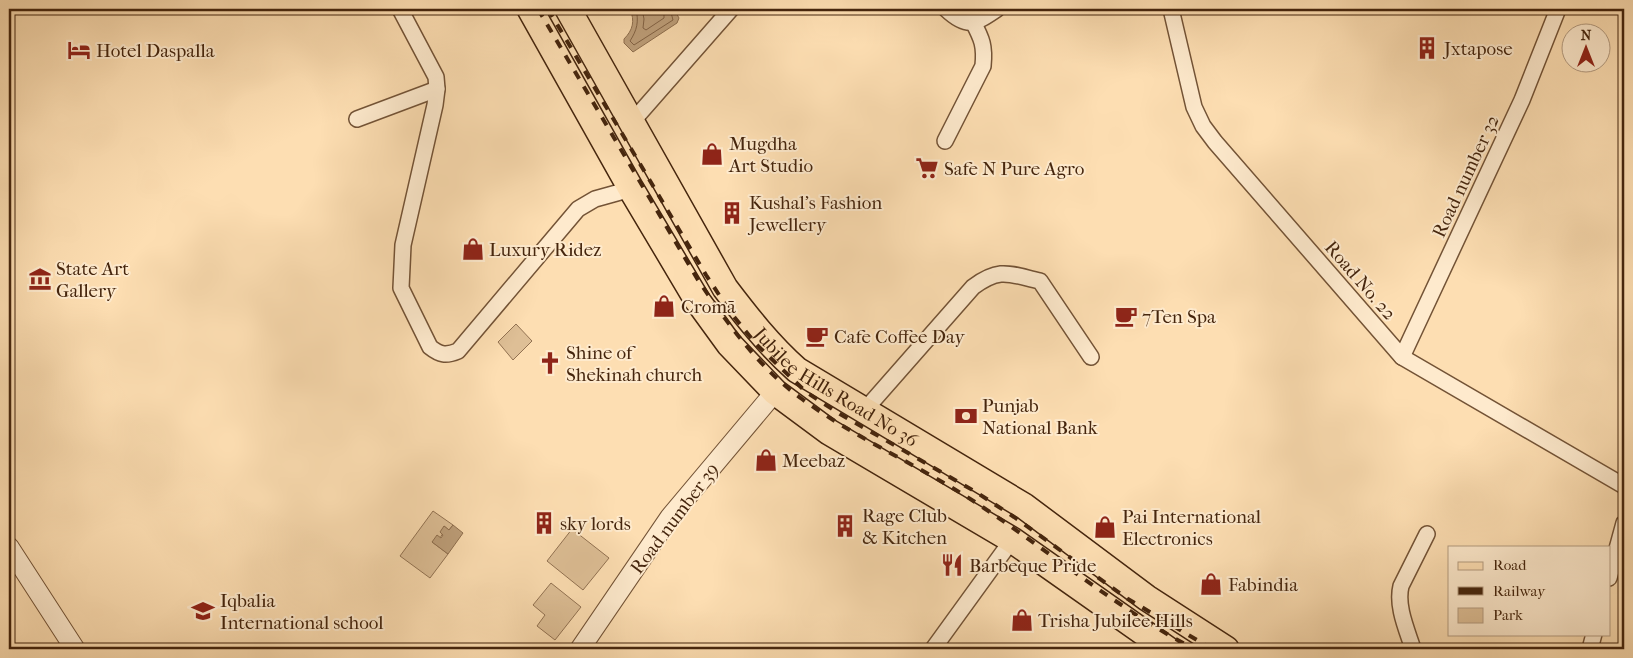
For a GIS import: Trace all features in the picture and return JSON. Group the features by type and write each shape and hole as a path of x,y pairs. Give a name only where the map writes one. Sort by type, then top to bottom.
{"main road":[{"name":"Jubilee Hills Road No 36","path":"530,9 697,300 729,344 774,392 829,432 1012,540 1167,649"},
{"name":"Jubilee Hills Road No 36","path":"568,9 725,288 750,321 776,350 797,370 1024,506 1147,598 1226,649"},
{"path":"870,456 891,426"}],"street":[{"path":"400,9 430,64 436,77 437,89 403,245 401,288 430,347 437,353 449,355 458,351 578,209 595,199 631,188"},
{"path":"632,122 731,9"},
{"path":"946,9 955,18 967,22 979,21 997,9"},
{"name":"Road No. 22","path":"1171,9 1194,107 1204,126 1222,150 1402,357 1624,486"},
{"name":"Road number 32","path":"1402,357 1522,100 1558,9"},
{"path":"945,141 983,66 984,52 982,40 973,22"},
{"path":"357,119 437,89"},
{"path":"864,411 973,287 988,276 1005,273 1040,281 1091,357"},
{"name":"Road number 39","path":"580,649 670,517 774,392"},
{"path":"1610,574 1624,523"},
{"path":"1413,649 1399,594 1401,586 1427,534"},
{"path":"933,649 1012,540"},
{"path":"9,547 75,649"},
{"path":"1590,649 1593,636"}],"green space":[{"path":"516,324 532,341 513,360 498,342"},
{"path":"433,511 453,525 449,530 444,526 441,536 432,542 448,554 430,578 400,556"},
{"path":"572,529 609,558 583,590 547,561"},
{"path":"551,583 581,607 555,640 537,626 545,615 533,605"}],"water":[{"path":"630,9 674,9 679,18 677,23 633,52 624,43 624,39 632,25"},
{"path":"453,525 463,533 448,554 432,542 437,535 441,538 443,535 440,532 444,526 449,530"}],"railway":[{"path":"538,9 698,280 733,329 772,374 786,387 823,414 959,492 1132,612 1194,649"},
{"path":"548,9 706,275 731,313 756,344 806,392 840,414 976,492 1128,599 1212,649"}],"place":[{"name":"Jxtapose","path":"1427,48"},
{"name":"Hotel Daspalla","path":"79,50"},
{"name":"Mugdha Art Studio","path":"712,154"},
{"name":"Safe N Pure Agro","path":"927,168"},
{"name":"Kushal's Fashion Jewellery","path":"732,213"},
{"name":"Luxury Ridez","path":"473,249"},
{"name":"State Art Gallery","path":"40,279"},
{"name":"Cromā","path":"664,306"},
{"name":"7Ten Spa","path":"1126,316"},
{"name":"Cafe Coffee Day","path":"817,336"},
{"name":"Shine of Shekinah church","path":"550,363"},
{"name":"Punjab National Bank","path":"966,416"},
{"name":"Meebaz","path":"766,460"},
{"name":"sky lords","path":"544,523"},
{"name":"Rage Club & Kitchen","path":"845,526"},
{"name":"Pai International Electronics","path":"1105,527"},
{"name":"Barbeque Pride","path":"952,565"},
{"name":"Fabindia","path":"1211,584"},
{"name":"Iqbalia International school","path":"203,611"},
{"name":"Trisha Jubilee Hills","path":"1022,620"}]}
